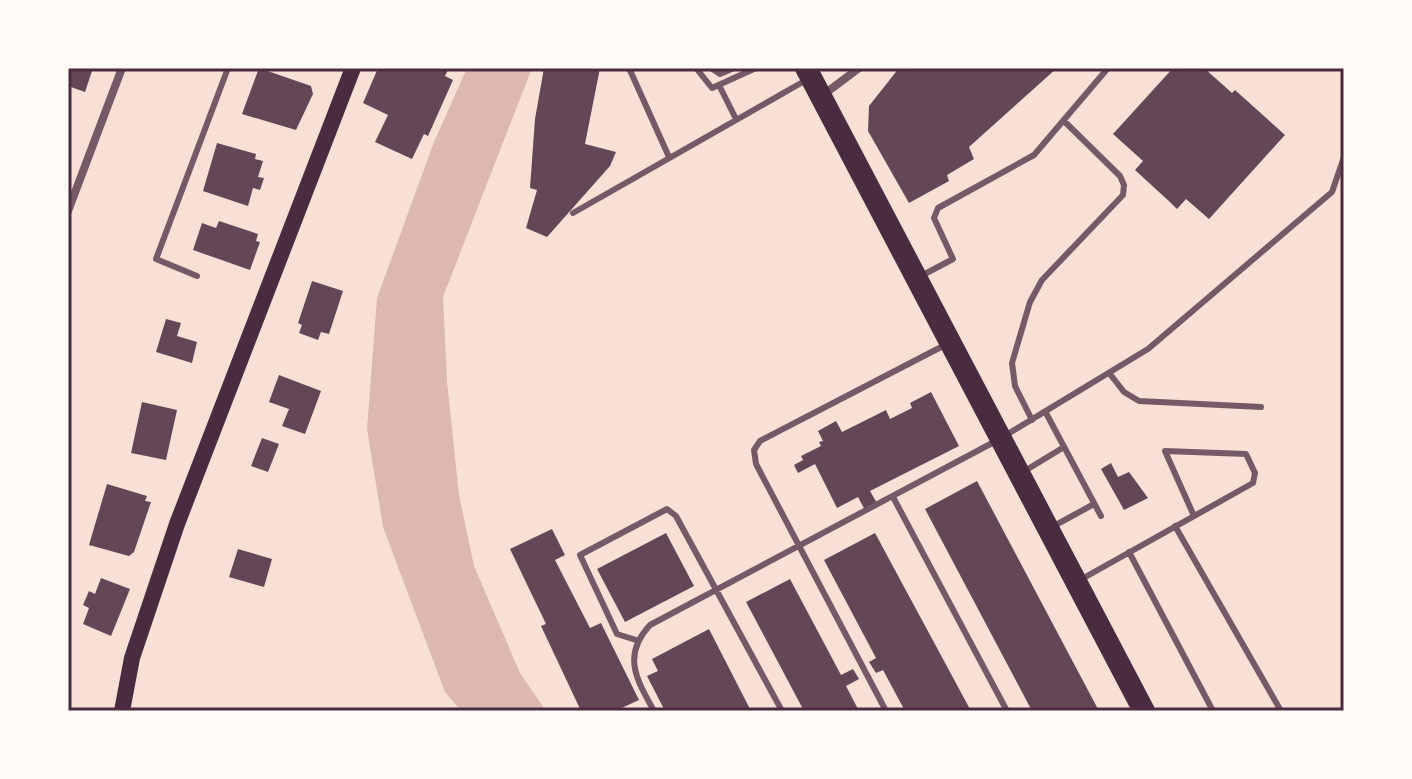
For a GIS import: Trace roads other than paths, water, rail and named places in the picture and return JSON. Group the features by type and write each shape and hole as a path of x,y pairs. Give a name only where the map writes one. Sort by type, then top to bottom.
{"highway":[{"path":"813,80 1144,711"}],"main road":[{"path":"122,711 132,658 177,524 353,68"}],"street":[{"path":"68,211 122,68"},
{"path":"813,80 859,68"}],"lane":[{"path":"197,276 156,259 228,68"},
{"path":"629,68 669,157"},
{"path":"696,68 707,85 720,87 756,68"},
{"path":"711,68 717,74 734,68"},
{"path":"917,277 953,259 934,218 938,208 1034,155 1108,68"},
{"path":"573,213 735,117 813,80"},
{"path":"720,87 735,117"},
{"path":"1032,420 1015,386 1012,363 1030,302 1042,280 1123,195 1124,185 1120,176 1064,121"},
{"path":"654,711 634,667 636,640 650,625 1001,438 1148,349 1332,192 1344,157"},
{"path":"886,711 756,464 756,445 950,342"},
{"path":"1110,374 1124,392 1139,401 1261,407"},
{"path":"1046,413 1101,516"},
{"path":"1020,474 1064,447"},
{"path":"1077,582 1253,483 1255,473 1246,454 1165,451 1194,516"},
{"path":"893,497 1007,711"},
{"path":"1049,529 1094,504"},
{"path":"636,640 617,634 579,560 583,551 663,509 671,510 782,711"},
{"path":"1175,526 1281,711"},
{"path":"1129,552 1213,711"}]}
